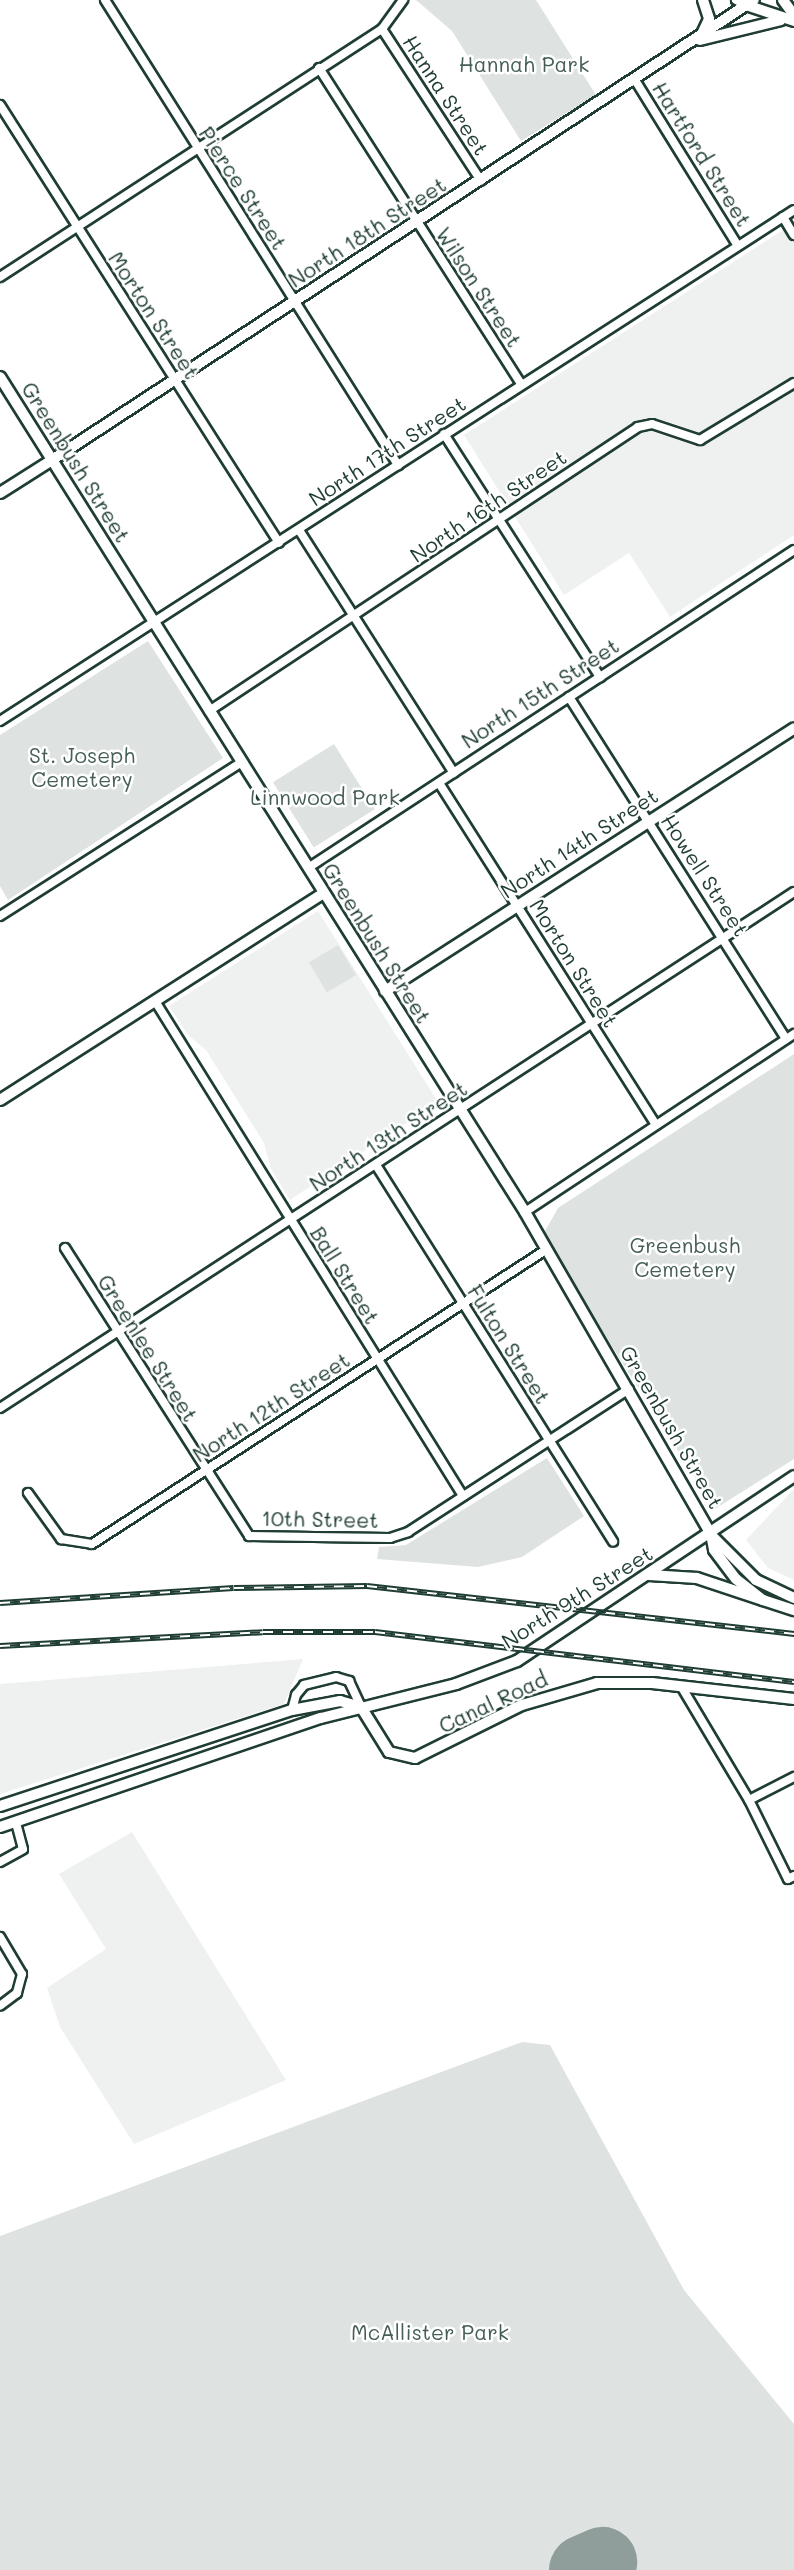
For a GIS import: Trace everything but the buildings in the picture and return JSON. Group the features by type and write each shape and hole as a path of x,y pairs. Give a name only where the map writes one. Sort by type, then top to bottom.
{"main road":[{"path":"702,34 709,19 703,0"},
{"path":"783,0 794,15"},
{"name":"North 18th Street","path":"52,460 635,80 745,2"},
{"path":"691,42 780,20"},
{"name":"Greenbush Street","path":"0,377 525,1212 544,1251 628,1389 711,1534"},
{"path":"0,1100 324,893"},
{"name":"North 9th Street","path":"0,1827 361,1707 456,1684 517,1661 711,1534 794,1476"},
{"path":"649,1575 697,1578 763,1600"},
{"name":"Canal Road","path":"361,1707 389,1752 415,1758 522,1705 573,1688 624,1682 794,1699"},
{"name":"North 9th Street","path":"0,1806 292,1710 340,1700 361,1707"}],"street":[{"name":"Pierce Street","path":"105,0 398,464"},
{"path":"0,276 382,29 394,19 403,0"},
{"path":"745,2 780,20 794,22"},
{"name":"Hanna Street","path":"382,29 481,181"},
{"name":"Wilson Street","path":"319,68 521,384"},
{"name":"Hartford Street","path":"635,80 738,246"},
{"name":"Morton Street","path":"0,105 279,543"},
{"name":"North 17th Street","path":"0,721 794,210"},
{"name":"Hartford Street","path":"783,217 794,235"},
{"name":"North 16th Street","path":"209,710 643,425 658,425 700,440 794,383"},
{"path":"444,434 600,677"},
{"name":"North 18th Street","path":"0,493 52,460"},
{"path":"299,530 454,773"},
{"name":"North 15th Street","path":"308,868 794,550"},
{"name":"Howell Street","path":"569,697 790,1037"},
{"name":"North 14th Street","path":"385,991 794,728"},
{"path":"0,916 242,762"},
{"name":"Morton Street","path":"439,783 656,1125"},
{"name":"North 13th Street","path":"0,1408 590,1023 793,895"},
{"name":"Ball Street","path":"155,1001 463,1496"},
{"path":"525,1212 790,1037"},
{"name":"Fulton Street","path":"376,1165 613,1542"},
{"name":"Greenlee Street","path":"65,1248 249,1536"},
{"name":"North 12th Street","path":"28,1493 61,1539 92,1544 544,1251"},
{"name":"10th Street","path":"249,1536 390,1538 408,1532 628,1389"},
{"path":"711,1534 756,1580 794,1598"},
{"path":"711,1534 721,1561 763,1600 794,1610"},
{"path":"292,1710 298,1690 304,1685 336,1677 349,1681 361,1707"},
{"path":"681,1686 791,1877"},
{"path":"749,1800 794,1777"},
{"path":"0,1862 23,1849 16,1822"},
{"path":"0,1937 22,1974 18,1993 0,2006"}],"shaded area":[{"path":"794,223 794,535 670,617 629,553 564,595 464,435"},
{"path":"318,911 438,1102 290,1200 271,1169 264,1143 206,1050 188,1035 169,1006"},
{"path":"794,1489 794,1580 768,1568 746,1540"},
{"path":"303,1659 284,1704 0,1794 0,1684"},
{"path":"132,1832 286,2080 134,2144 60,2027 47,1988 106,1949 59,1874"}],"green space":[{"name":"Hannah Park","path":"416,0 536,0 596,95 521,141 452,31"},
{"name":"St. Joseph Cemetery","path":"148,641 223,758 8,900 0,886 0,735"},
{"name":"Linnwood Park","path":"334,744 375,809 314,847 273,782"},
{"path":"338,945 356,975 327,993 309,963"},
{"name":"Greenbush Cemetery","path":"794,1054 794,1459 715,1509 551,1250 545,1231 558,1208"},
{"path":"547,1458 584,1516 522,1557 478,1567 377,1559 379,1547 406,1545"},
{"name":"McAllister Park","path":"522,2042 550,2045 684,2290 794,2424 794,2570 0,2570 0,2236"}],"runway":[{"path":"584,2570 602,2562"}],"railway":[{"path":"0,1603 234,1588 367,1586 794,1634"},
{"path":"0,1646 263,1632 375,1632 794,1682"}]}
